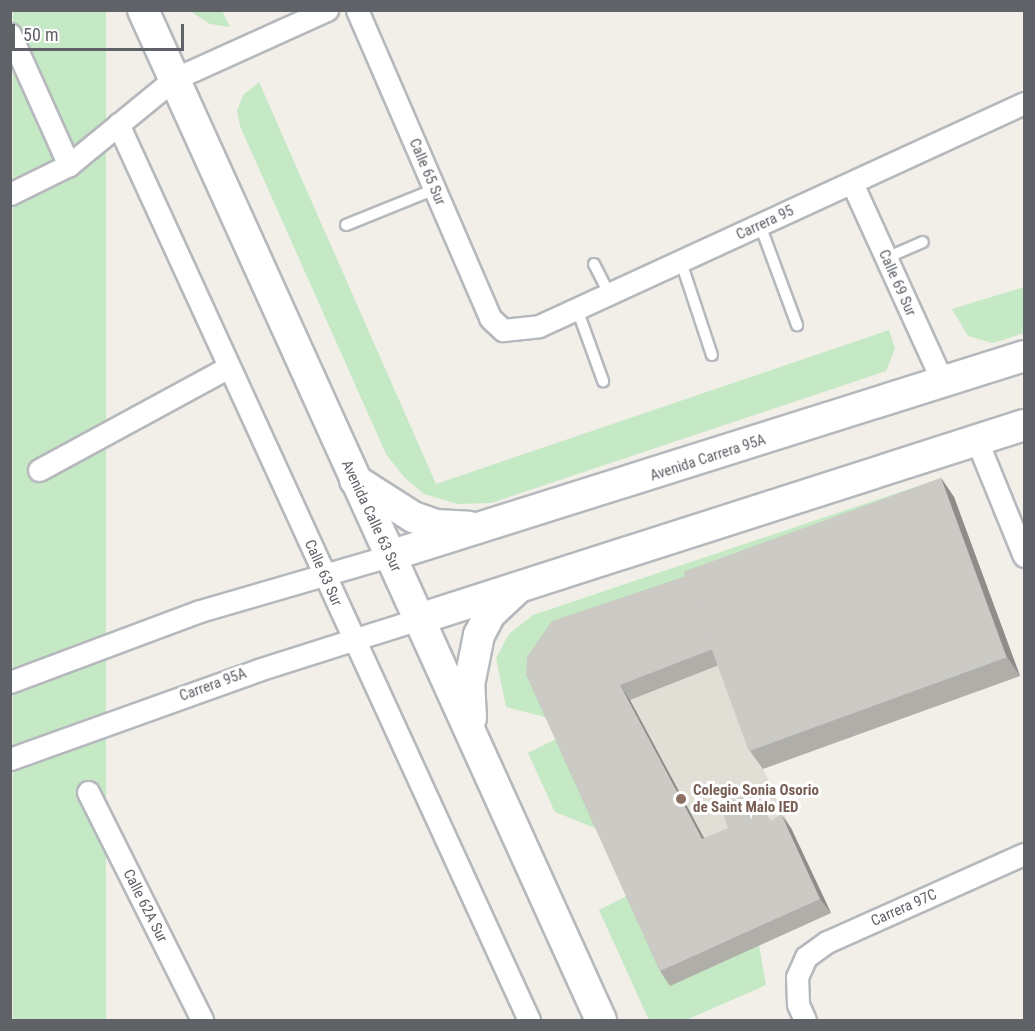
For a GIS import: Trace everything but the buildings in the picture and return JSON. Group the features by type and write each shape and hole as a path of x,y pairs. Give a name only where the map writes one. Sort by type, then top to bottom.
{"main road":[{"name":"Avenida Calle 63 Sur","path":"143,10 354,480 601,1020"},
{"name":"Avenida Carrera 95A","path":"389,556 496,525 1024,356"},
{"path":"419,619 1024,425"},
{"path":"354,480 389,504 436,525 496,525"},
{"path":"473,736 469,685 479,635 490,614 522,586"}],"street":[{"path":"10,194 69,165 174,79 327,10"},
{"name":"Calle 65 Sur","path":"357,10 490,318 503,330"},
{"path":"10,34 69,165"},
{"name":"Carrera 95","path":"503,330 539,326 1024,104"},
{"name":"Calle 63 Sur","path":"118,124 323,575 530,1020"},
{"name":"Calle 69 Sur","path":"852,183 943,383"},
{"path":"39,470 230,368"},
{"path":"977,441 1024,556"},
{"path":"10,682 200,610 389,556"},
{"name":"Carrera 95A","path":"10,759 238,676 419,619"},
{"name":"Calle 62A Sur","path":"88,792 202,1020"},
{"name":"Carrera 97C","path":"805,1020 798,1004 797,977 806,957 827,942 1024,854"}],"lane":[{"path":"345,225 435,189"},
{"path":"760,225 797,325"},
{"path":"886,258 923,242"},
{"path":"681,261 712,355"},
{"path":"594,264 609,294"},
{"path":"577,309 603,381"}],"shaded area":[{"name":"Colegio Sonia Osorio de Saint Malo IED","path":"697,590 763,769 831,913 670,986 537,672"}],"green space":[{"path":"13,11 106,11 106,1020 13,1020"},
{"path":"190,11 222,11 230,27 210,24"},
{"path":"259,82 436,484 889,330 895,349 886,371 491,503 458,504 424,494 404,477 386,454 240,126 237,111 243,95"},
{"path":"1024,287 1024,333 993,343 968,336 952,309"},
{"path":"934,484 549,718 506,707 496,658 509,634 533,615 921,485"},
{"path":"558,738 600,830 555,812 528,753"},
{"path":"629,895 670,985 759,945 766,985 686,1020 649,1020 599,910"}],"place":[{"name":"Colegio Sonia Osorio de Saint Malo IED","path":"681,799"}]}
